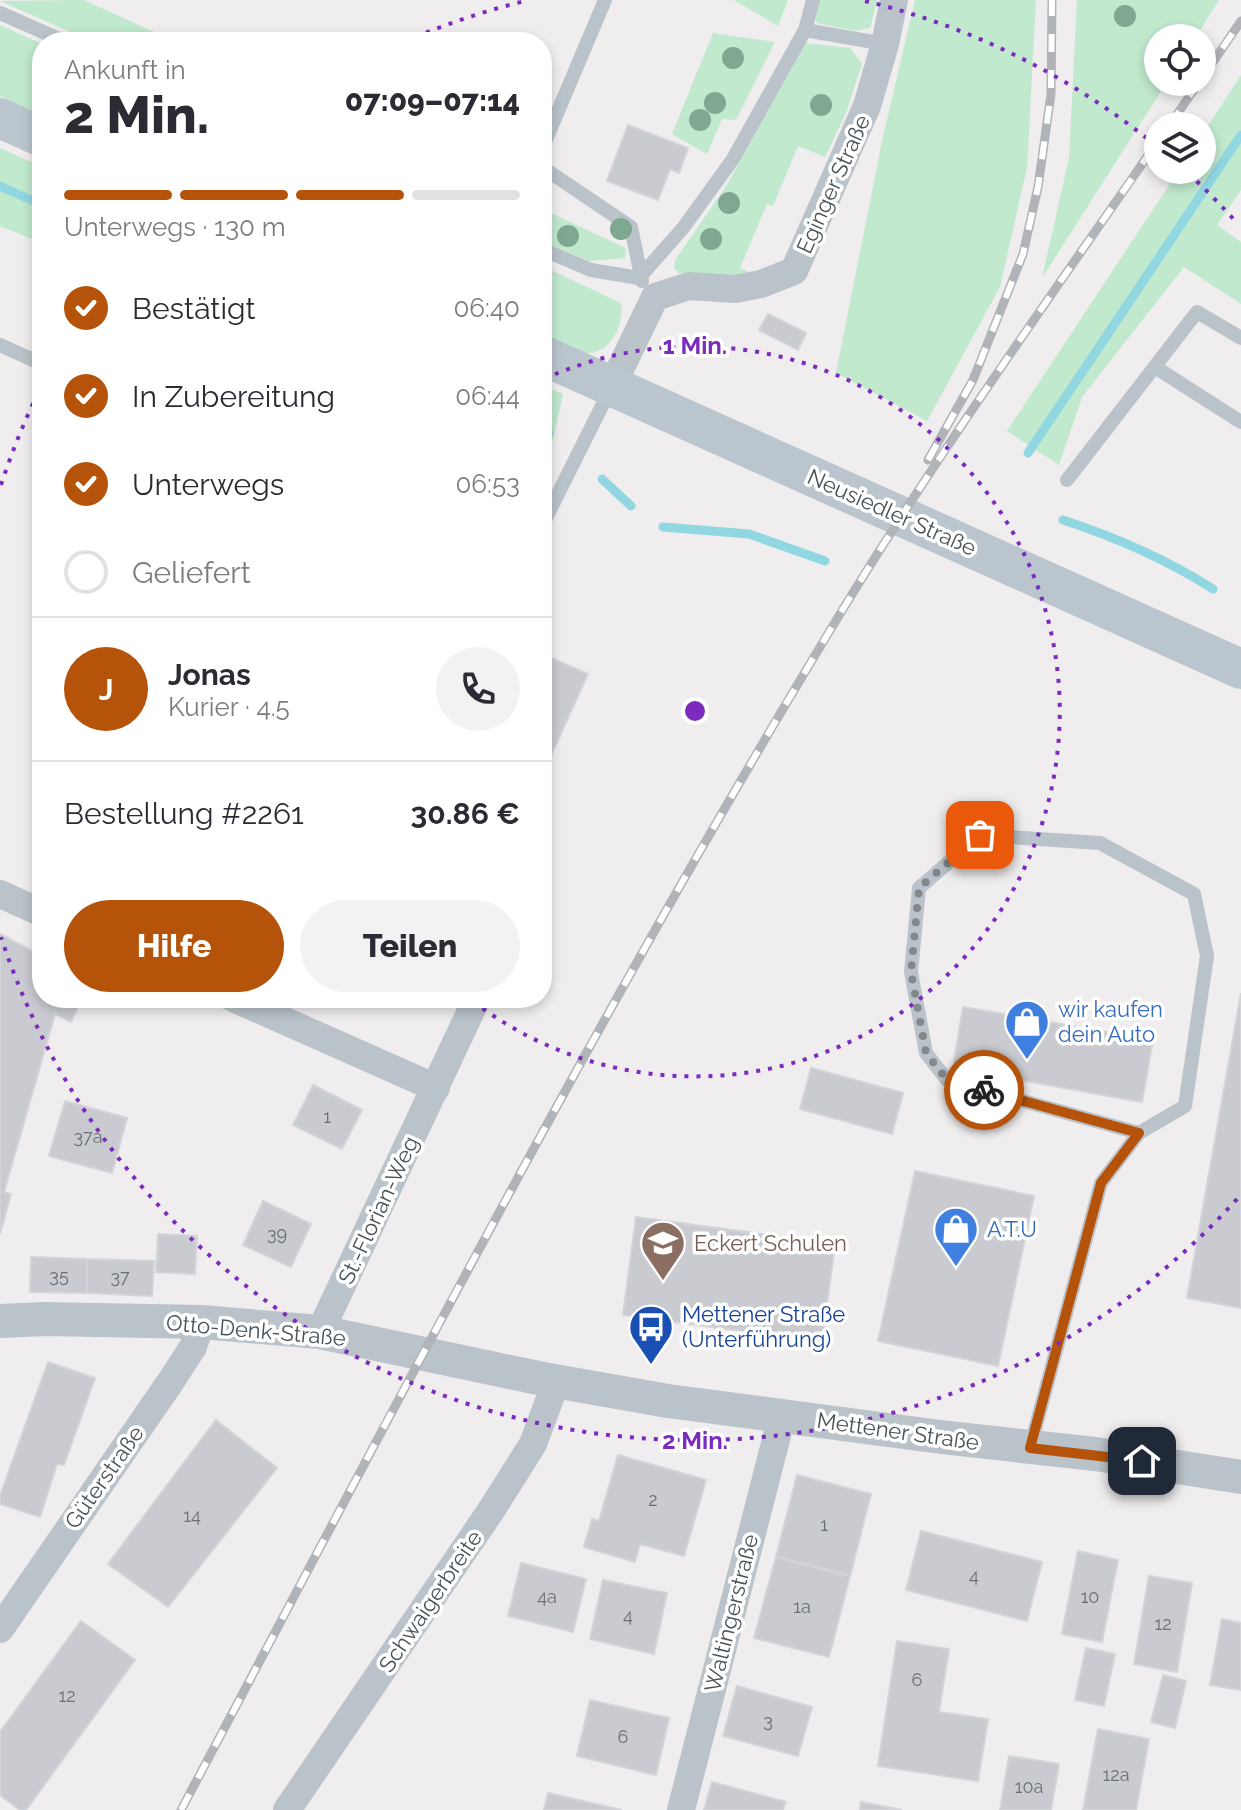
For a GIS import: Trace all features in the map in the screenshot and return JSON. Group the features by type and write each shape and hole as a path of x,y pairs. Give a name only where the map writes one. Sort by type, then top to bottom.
{"main road":[{"path":"0,118 32,132"},
{"name":"Neusiedler Straße","path":"552,359 1241,669"}],"street":[{"name":"Eginger Straße","path":"647,288 689,286 735,289 794,271 867,106 894,0"},
{"path":"612,386 647,288"},
{"path":"0,894 32,908"},
{"path":"256,1008 436,1088"},
{"name":"St.-Florian-Weg","path":"320,1332 472,1008"},
{"name":"Otto-Denk-Straße","path":"0,1321 201,1322 320,1332 556,1382"},
{"name":"Güterstraße","path":"0,1629 171,1381 193,1347 201,1322"},
{"name":"Mettener Straße","path":"556,1382 782,1416 1111,1456 1241,1477"},
{"name":"Schwaigerbreite","path":"287,1810 533,1444 556,1382"},
{"name":"Waltingerstraße","path":"681,1810 782,1416"}],"lane":[{"path":"552,125 605,0"},
{"path":"647,288 683,228 733,159 805,30 813,0"},
{"path":"0,13 43,32"},
{"path":"805,30 885,44"},
{"path":"552,174 631,227 647,288"},
{"path":"552,253 647,288"},
{"path":"1067,480 1197,312 1241,338"},
{"path":"0,345 32,359"},
{"path":"1155,367 1241,422"},
{"path":"552,506 612,386"},
{"path":"1030,1448 1101,1183 1139,1133 1185,1106 1207,956 1194,894 1100,843 980,835 919,888 911,972 926,1053 947,1080 1139,1133"}],"green space":[{"path":"84,0 154,32 70,32 0,1"},
{"path":"734,0 788,0 778,26"},
{"path":"816,0 877,0 870,28 854,31 817,23 813,11"},
{"path":"915,0 1036,0 1027,168 1000,287 927,421 836,373 882,141"},
{"path":"1077,0 1219,0 1204,24 1144,24 1144,96 1158,96 1148,112 1144,112 1144,118 1042,278 1069,158"},
{"path":"0,25 32,39 32,110 0,96"},
{"path":"713,33 775,42 736,120 722,119 707,154 672,134"},
{"path":"806,43 850,48 862,64 846,113 825,157 798,146 773,206 767,204 740,268 763,278 678,273 674,268 675,260 725,188"},
{"path":"1241,75 1241,190 1217,225 1241,242 1241,304 1184,267 1082,397 1059,465 1007,431 1170,184 1216,184 1216,113"},
{"path":"0,148 32,162 32,239 0,226"},
{"path":"552,214 626,248 625,258 589,261 552,245"},
{"path":"552,271 621,303 618,329 608,344 593,352 568,349 552,342"},
{"path":"552,389 563,394 552,444"}],"building":[{"path":"628,125 688,148 679,173 670,169 658,200 607,181"},
{"path":"768,314 806,333 798,350 759,330"},
{"path":"552,658 588,674 552,753"},
{"path":"0,934 32,951 32,1008 77,1008 71,1022 55,1014 4,1192 11,1194 0,1234"},
{"path":"1241,993 1241,1308 1187,1298"},
{"path":"963,1007 1153,1040 1142,1102 953,1068"},
{"path":"811,1068 903,1093 892,1134 800,1109"},
{"path":"313,1085 362,1110 342,1149 293,1125"},
{"path":"65,1101 127,1118 112,1173 49,1156"},
{"name":"A.T.U","path":"915,1171 1034,1196 998,1366 878,1341"},
{"path":"263,1201 311,1224 291,1267 243,1245"},
{"path":"636,1217 835,1244 822,1342 623,1315"},
{"path":"158,1234 197,1236 195,1274 156,1272"},
{"path":"31,1257 87,1259 87,1293 30,1292"},
{"path":"87,1259 154,1261 152,1296 87,1293"},
{"path":"48,1362 95,1378 64,1465 57,1464 40,1517 0,1504 0,1496"},
{"path":"216,1420 277,1468 168,1607 108,1564"},
{"path":"618,1455 706,1480 684,1556 640,1544 635,1562 584,1547 592,1519 599,1521"},
{"path":"797,1475 871,1494 850,1576 776,1557"},
{"path":"921,1531 1042,1562 1027,1621 906,1590"},
{"path":"1078,1551 1118,1560 1102,1642 1062,1634"},
{"path":"776,1557 850,1576 829,1657 754,1638"},
{"path":"521,1563 586,1579 573,1632 508,1616"},
{"path":"1149,1576 1192,1583 1177,1672 1134,1664"},
{"path":"603,1580 667,1593 654,1654 590,1639"},
{"path":"1222,1619 1241,1623 1241,1690 1210,1685"},
{"path":"81,1621 135,1660 26,1810 20,1810 0,1795 0,1732"},
{"path":"897,1641 949,1649 939,1712 988,1719 978,1781 878,1766"},
{"path":"1086,1648 1115,1654 1104,1706 1075,1700"},
{"path":"1163,1675 1186,1681 1175,1728 1151,1722"},
{"path":"737,1686 812,1707 798,1756 723,1736"},
{"path":"590,1700 669,1718 656,1775 577,1756"},
{"path":"1098,1729 1149,1739 1136,1810 1083,1810"},
{"path":"1009,1756 1059,1764 1051,1810 1000,1810"},
{"path":"712,1782 786,1802 783,1810 704,1810"},
{"path":"548,1793 622,1810 544,1810"},
{"path":"861,1802 902,1810 860,1810"}],"waterway":[{"path":"1028,453 1241,135"},
{"path":"0,186 32,200"},
{"path":"602,479 631,506"},
{"path":"1063,520 1140,550 1213,589"},
{"path":"663,527 749,534 825,561"}],"railway":[{"path":"928,460 973,380 1023,254 1038,187 1051,94 1052,0"},
{"path":"1216,58 1241,21"},
{"path":"1179,112 1189,96"},
{"path":"181,1810 503,1205 755,756 919,490 1144,161"}],"way so far":[{"path":"980,835 919,888 911,972 926,1053 947,1080 984,1090"}],"place":[{"name":"wir kaufen dein Auto","path":"1027,1061"},
{"name":"A.T.U","path":"956,1268"},
{"name":"Eckert Schulen","path":"663,1282"},
{"name":"Mettener Straße (Unterführung)","path":"651,1366"}],"route":[{"path":"984,1090 1139,1133 1101,1183 1030,1448 1142,1461"}]}
